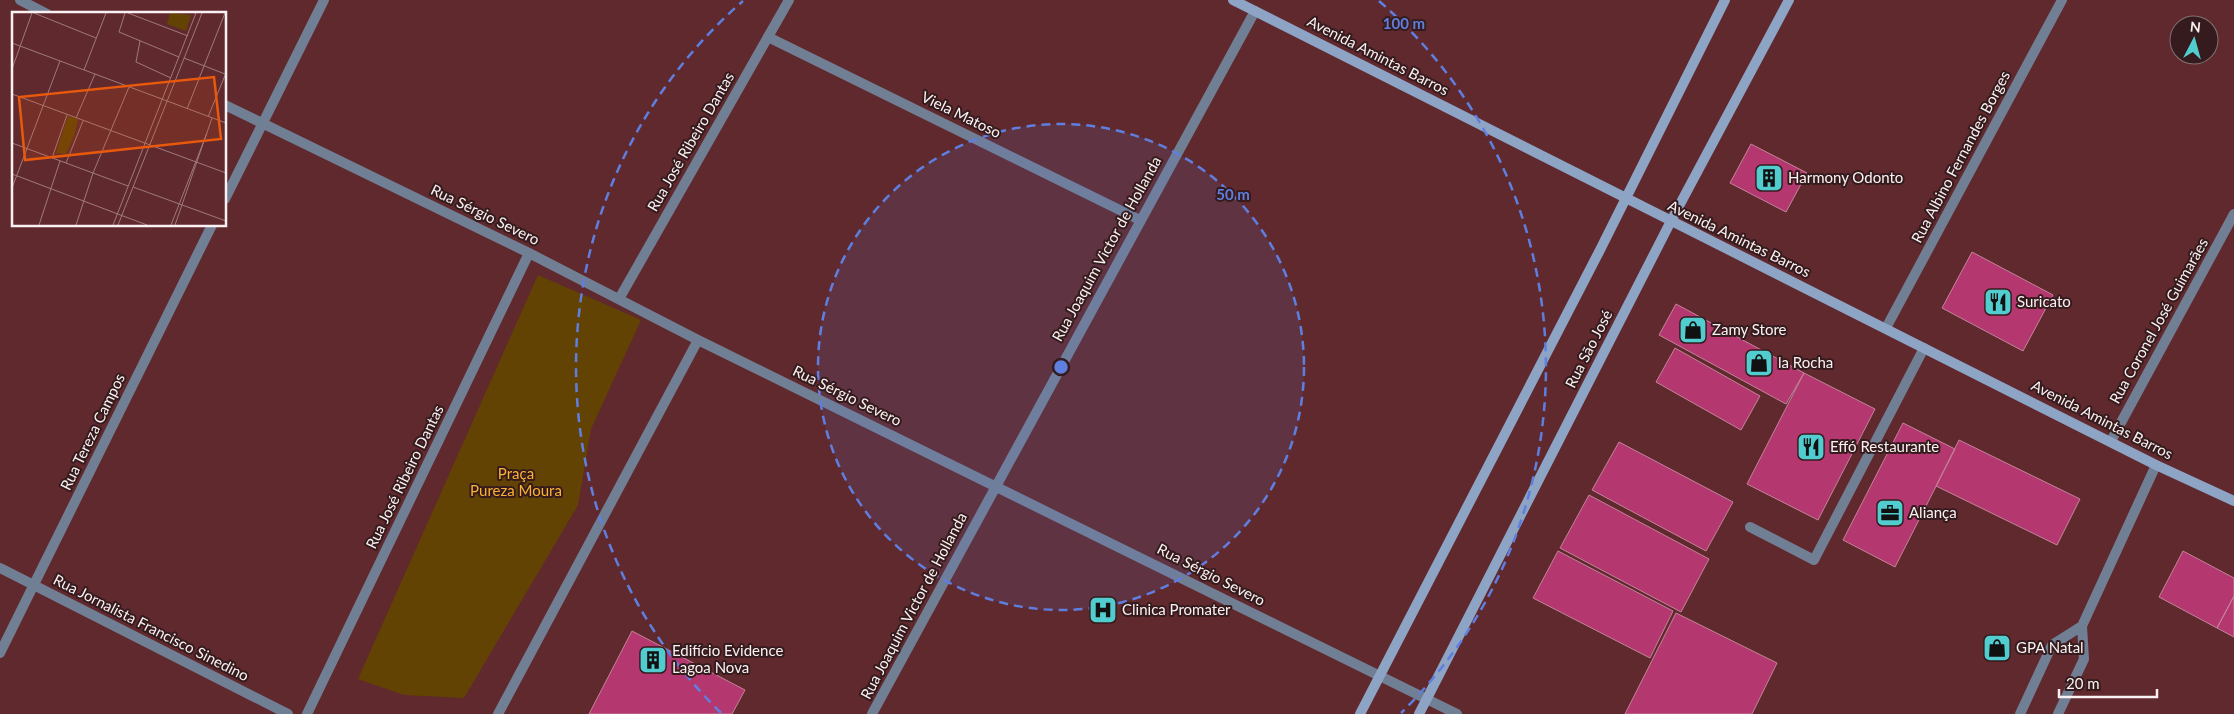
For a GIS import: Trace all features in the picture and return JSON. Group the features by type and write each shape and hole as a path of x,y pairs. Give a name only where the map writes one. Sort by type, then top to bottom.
{"main road":[{"name":"Avenida Amintas Barros","path":"1233,0 2156,465 2234,501"},
{"path":"1360,714 1626,199 1725,0"},
{"name":"Rua São José","path":"1419,714 1671,221 1789,0"}],"street":[{"path":"20,0 43,12"},
{"path":"226,197 324,0"},
{"name":"Rua José Ribeiro Dantas","path":"619,300 789,0"},
{"name":"Rua Albino Fernandes Borges","path":"1886,328 2062,0"},
{"name":"Rua Joaquim Victor de Hollanda","path":"872,714 1255,11"},
{"name":"Viela Matoso","path":"768,37 1140,220"},
{"name":"Rua Sérgio Severo","path":"226,106 529,253 698,340 1457,714"},
{"name":"Rua Coronel José Guimarães","path":"2111,441 2234,214"},
{"name":"Rua Tereza Campos","path":"0,652 212,226"},
{"name":"Rua José Ribeiro Dantas","path":"307,714 529,253"},
{"path":"498,714 698,340"},
{"path":"1750,527 1814,560 1924,348"},
{"path":"2058,714 2084,659 2082,626 2156,465"},
{"name":"Rua Jornalista Francisco Sinedino","path":"0,568 288,714"},
{"path":"2020,714 2052,645 2082,626"}],"green space":[{"name":"Praça Pureza Moura","path":"538,275 641,320 591,429 578,505 464,698 404,695 358,679"}],"building":[{"name":"Harmony Odonto","path":"1751,144 1807,173 1786,212 1730,183"},
{"name":"Suricato","path":"1972,252 2053,295 2023,351 1942,308"},
{"path":"1676,304 1804,373 1786,404 1659,335"},
{"path":"1675,348 1760,396 1741,430 1656,382"},
{"name":"Effó Restaurante","path":"1804,373 1875,409 1818,520 1747,484"},
{"name":"Aliança","path":"1903,423 1955,449 1895,567 1843,540"},
{"path":"1959,440 2080,499 2057,545 1936,486"},
{"path":"1619,442 1733,502 1706,551 1592,490"},
{"path":"1589,495 1709,559 1681,612 1560,548"},
{"path":"1558,551 1673,611 1650,658 1533,598"},
{"path":"2183,551 2234,578 2234,596 2217,628 2159,597"},
{"path":"2234,596 2234,637 2217,628"},
{"path":"1676,613 1777,663 1752,714 1625,714"},
{"name":"Edifício Evidence Lagoa Nova","path":"632,631 745,690 732,714 589,714"}],"place":[{"name":"Harmony Odonto","path":"1769,178"},
{"name":"Suricato","path":"1998,302"},
{"name":"Zamy Store","path":"1693,330"},
{"name":"la Rocha","path":"1759,363"},
{"name":"Effó Restaurante","path":"1811,447"},
{"name":"Aliança","path":"1890,513"},
{"name":"Clinica Promater","path":"1103,610"},
{"name":"GPA Natal","path":"1997,648"},
{"name":"Edifício Evidence Lagoa Nova","path":"653,660"}]}
